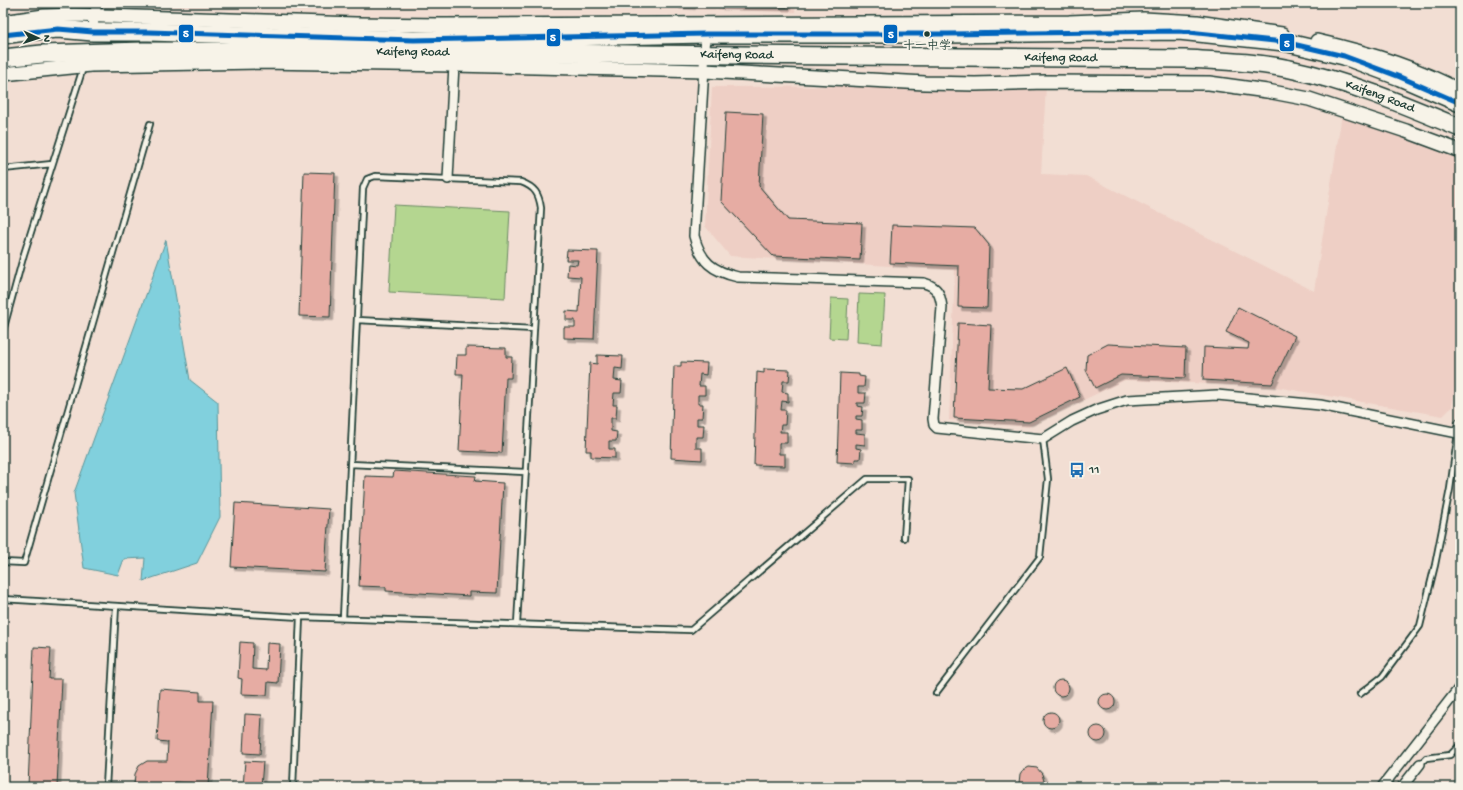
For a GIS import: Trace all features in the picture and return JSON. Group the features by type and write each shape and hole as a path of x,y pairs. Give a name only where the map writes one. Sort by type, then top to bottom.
{"highway":[{"name":"Kaifeng Road","path":"3,35 32,30 58,29 91,36 394,52 1186,59 1239,62 1289,69 1340,82 1400,103 1460,128"},
{"name":"Kaifeng Road","path":"3,58 42,54 91,36 157,32 414,40 706,34 948,34 1180,31 1284,42 1344,56 1400,77 1460,103"}],"street":[{"path":"3,22 44,16 91,36 260,62 704,71 933,83 1209,83 1267,91 1309,99 1399,128 1460,151"},
{"path":"3,74 91,36 356,24 441,25 1069,22 1144,19 1197,22 1282,34 1347,48 1438,79 1460,91"},
{"path":"706,34 694,236 699,253 703,260 723,272 738,277 924,283 934,287 939,293 942,307 933,419 935,427 941,429 1043,439 1072,421 1096,410 1127,400 1217,395 1320,405 1458,433 1460,423"},
{"path":"448,179 454,65"},
{"path":"1382,787 1460,688"},
{"path":"1402,787 1420,764"}],"lane":[{"path":"3,331 24,254 91,36"},
{"path":"3,562 24,563 150,124"},
{"path":"3,169 52,164"},
{"path":"343,618 362,188 365,181 372,176 521,182 532,187 537,192 541,208 517,624"},
{"path":"356,320 534,329"},
{"path":"1360,694 1382,677 1420,626 1448,497 1458,433"},
{"path":"936,692 1040,557 1048,479 1043,439"},
{"path":"350,464 525,472"},
{"path":"3,599 300,617 691,630 867,479 908,479 904,538"},
{"path":"106,787 116,606"},
{"path":"293,787 300,617"},
{"path":"1420,764 1426,758 1450,755 1460,746"}],"shaded area":[{"path":"651,3 795,3 795,12 651,8"},
{"path":"1046,86 1041,174 1086,176 1314,291 1342,114 1426,142 1460,158 1460,354 1452,407 1443,416 1276,387 1125,380 1028,427 949,420 955,270 730,256 705,226 712,87"}],"green space":[{"path":"394,205 510,211 505,298 389,292"},
{"path":"859,294 885,295 882,344 857,342"},
{"path":"831,298 848,299 846,339 829,338"}],"water":[{"path":"166,240 190,380 218,402 220,517 197,563 143,581 145,558 124,559 118,575 84,568 74,493"}],"building":[{"path":"676,3 692,3 692,6 676,5"},
{"path":"720,3 787,3 787,7 719,6"},
{"path":"726,112 763,114 759,186 788,220 862,223 860,260 773,256 721,201"},
{"path":"304,172 335,173 330,317 299,316"},
{"path":"892,225 975,228 989,245 987,308 958,307 959,266 890,263"},
{"path":"567,250 598,251 594,339 564,338 564,327 575,327 575,320 566,320 566,311 579,312 581,277 567,276 568,264 577,265 578,260 566,260"},
{"path":"1238,307 1295,336 1272,384 1203,380 1204,347 1248,349 1249,343 1226,332"},
{"path":"958,323 991,325 988,388 1023,389 1067,368 1080,397 1029,422 954,418"},
{"path":"1108,344 1186,348 1185,378 1121,375 1095,388 1086,370 1087,355"},
{"path":"466,347 506,348 506,357 512,357 511,378 506,378 502,453 459,451 463,374 456,374 457,355 466,355"},
{"path":"597,355 623,356 622,369 615,368 614,380 622,381 621,393 614,393 613,405 617,405 616,418 611,418 611,431 617,432 616,441 609,441 609,449 615,449 615,458 591,457 591,451 586,451 590,363 597,364"},
{"path":"681,362 707,363 706,375 700,374 699,386 705,386 705,395 698,395 698,404 703,404 702,418 697,418 697,425 704,425 703,437 696,437 696,448 702,448 702,460 671,458 674,366 681,366"},
{"path":"764,369 790,370 789,381 783,381 782,392 788,393 788,402 782,401 781,410 786,410 785,425 781,425 780,432 787,432 787,443 779,443 779,454 785,454 785,466 754,465 757,372 764,373"},
{"path":"840,373 859,374 859,376 865,377 864,387 858,387 858,393 866,393 865,403 857,403 857,406 863,407 862,416 856,416 856,419 862,420 862,430 856,430 856,433 865,434 865,445 856,444 856,448 861,449 860,459 855,459 855,463 837,462"},
{"path":"394,471 476,476 475,481 503,483 497,593 469,592 469,596 386,591 386,587 359,586 365,476 393,477"},
{"path":"235,503 329,509 325,572 231,567"},
{"path":"240,642 253,643 252,669 266,670 267,643 280,644 278,683 268,682 267,695 241,694 242,679 238,678"},
{"path":"34,647 51,648 49,679 62,679 57,787 28,787"},
{"path":"1061,680 1067,682 1069,688 1067,694 1061,696 1055,694 1053,688 1055,682"},
{"path":"160,689 200,692 200,701 213,701 208,787 192,786 192,783 175,782 175,787 136,787 134,784 135,774 139,766 147,761 167,761 168,742 157,741"},
{"path":"1107,694 1113,696 1115,702 1113,708 1107,710 1101,708 1099,702 1101,696"},
{"path":"1051,712 1057,714 1059,720 1057,726 1051,728 1045,726 1043,720 1045,714"},
{"path":"245,714 262,715 260,754 243,753"},
{"path":"1098,726 1104,728 1106,734 1104,740 1098,742 1092,740 1090,734 1092,728"},
{"path":"245,761 263,762 261,787 243,787"},
{"path":"1029,767 1037,768 1042,774 1044,781 1042,787 1021,787 1019,783 1020,774"}],"transit line":[{"name":"5","path":"3,35 58,29 93,32 149,32 414,40 706,34 948,34 1179,31 1284,42 1344,56 1400,77 1460,103"}],"place":[{"name":"十一中学","path":"927,34"},
{"name":"11","path":"1077,470"}]}
